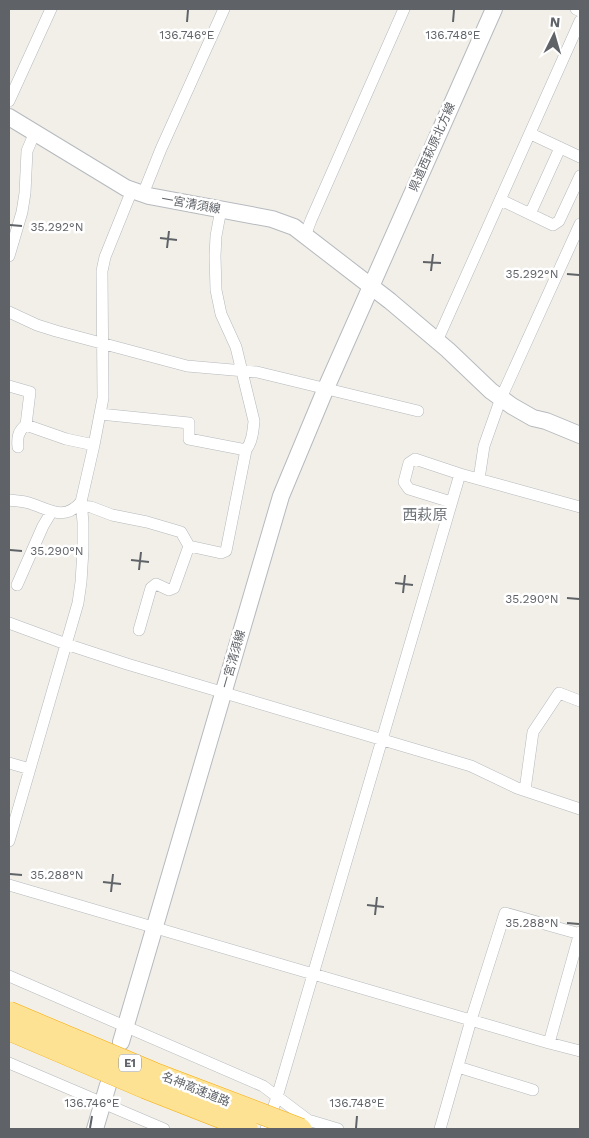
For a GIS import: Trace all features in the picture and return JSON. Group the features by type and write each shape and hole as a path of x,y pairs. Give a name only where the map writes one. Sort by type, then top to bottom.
{"highway":[{"name":"名神高速道路","path":"9,1012 154,1073 301,1129"},
{"name":"名神高速道路","path":"9,1030 145,1088 257,1129"}],"main road":[{"name":"県道西萩原北方線","path":"372,286 494,9"},
{"name":"一宮清須線","path":"9,117 98,172 138,192 272,219 294,227 372,286 500,398 533,418 579,430"},
{"name":"一宮清須線","path":"123,1034 281,496 326,388 372,286"},
{"path":"96,1129 108,1085"}],"street":[{"path":"9,101 50,9"},
{"path":"9,842 78,603 81,582 83,522 81,504 103,398 102,271 105,257 161,149 224,9"},
{"path":"306,236 311,220 404,9"},
{"path":"576,9 580,11"},
{"path":"437,341 580,21"},
{"path":"9,256 24,202 26,151 35,132"},
{"path":"531,134 580,158"},
{"path":"530,214 560,148"},
{"path":"501,200 553,225 559,221 580,176"},
{"path":"81,504 112,515 147,522 180,532 189,546 221,554 226,551 232,526 234,504 254,421 236,347 221,314 216,290 216,236 221,209"},
{"path":"479,479 484,446 500,398 580,224"},
{"path":"9,312 50,329 187,366 241,370 326,388 418,411"},
{"path":"9,386 30,392 26,425 21,429 18,436 18,447"},
{"path":"100,414 189,423 189,439 246,450"},
{"path":"26,425 66,439 94,445"},
{"path":"451,502 409,489 404,482 409,464 415,459 460,474 580,507"},
{"path":"257,1129 277,1097 460,474"},
{"path":"9,500 29,503 52,512 66,513 81,504"},
{"path":"17,585 43,526 52,512"},
{"path":"140,630 151,588 156,584 170,590 174,588 189,546"},
{"path":"9,623 127,664 471,766 525,790 580,809"},
{"path":"525,790 533,732 559,693 580,701"},
{"path":"9,763 30,769"},
{"path":"9,885 580,1051"},
{"path":"440,1129 471,1020 505,913 580,933 549,1043"},
{"path":"9,976 123,1034 263,1086 308,1120 338,1129"},
{"path":"9,1063 164,1129"},
{"path":"458,1067 533,1090"}],"district":[{"name":"西萩原","path":"425,515"}]}
